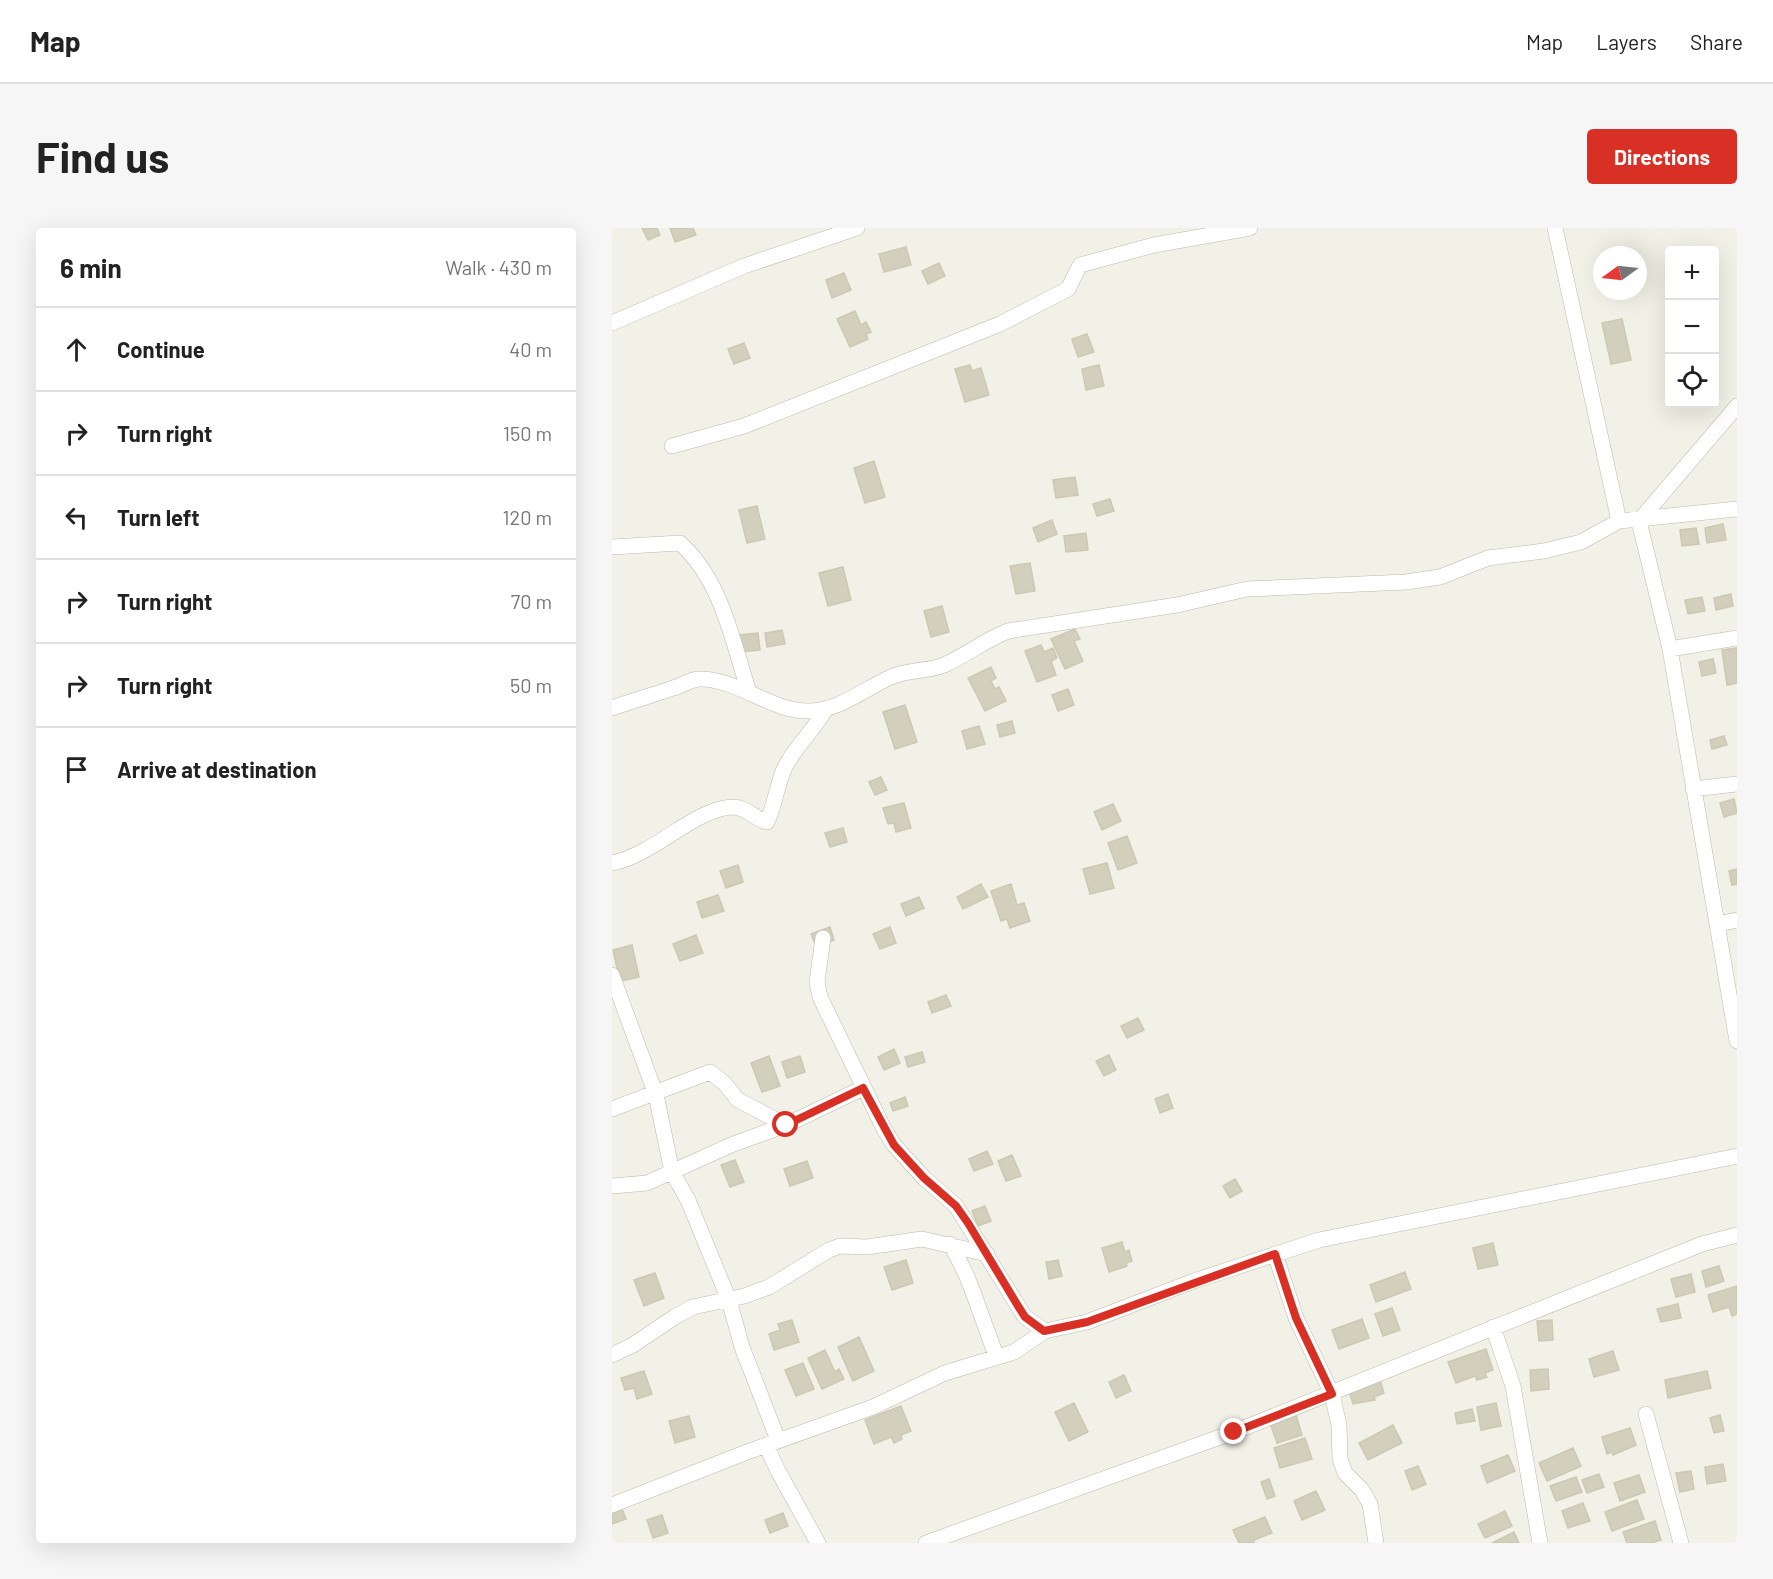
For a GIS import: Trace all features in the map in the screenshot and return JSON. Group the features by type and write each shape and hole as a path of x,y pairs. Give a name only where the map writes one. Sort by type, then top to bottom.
{"street":[{"path":"612,323 744,266 857,228"},
{"path":"672,446 744,426 1000,324 1068,289 1080,265 1154,245 1250,228"},
{"path":"1555,228 1619,521"},
{"path":"1639,521 1737,406"},
{"path":"612,708 697,679 718,682 789,708 807,711 826,708 911,669 941,666 964,656 986,640 1008,631 1177,605 1247,590 1406,582 1440,577 1488,558 1544,551 1581,542 1619,521 1639,521 1737,508"},
{"path":"1639,521 1670,649 1737,1041"},
{"path":"612,546 680,543 698,559 726,615 749,692"},
{"path":"1670,649 1737,638"},
{"path":"612,863 636,855 717,810 735,807 767,822 785,767 808,732 819,723 826,708"},
{"path":"1693,789 1737,784"},
{"path":"1717,924 1737,920"},
{"path":"823,938 818,982 820,997 863,1088 894,1145 924,1178 956,1206 1025,1317 1044,1331"},
{"path":"612,975 656,1095 672,1172 688,1200 729,1300 772,1442 778,1471 818,1543"},
{"path":"612,1109 656,1095 710,1072 724,1083 738,1100 786,1125"},
{"path":"612,1186 647,1183 731,1145 786,1125 863,1088"},
{"path":"612,1505 772,1442 873,1407 945,1373 1014,1352 1044,1331 1087,1322 1164,1292 1319,1240 1737,1156"},
{"path":"926,1543 1332,1394 1702,1244 1737,1235"},
{"path":"612,1355 693,1307 729,1300 769,1287 829,1250 840,1246 867,1247 922,1239 987,1254"},
{"path":"950,1244 963,1264 983,1325 997,1357"},
{"path":"1275,1254 1296,1318 1332,1394 1339,1425 1340,1459 1345,1473 1362,1490 1370,1504 1376,1543"},
{"path":"1493,1328 1513,1386 1540,1543"},
{"path":"1646,1414 1681,1543"}],"building":[{"path":"642,228 657,228 660,235 648,240"},
{"path":"670,228 693,228 696,235 675,242"},
{"path":"906,247 911,265 884,272 879,254"},
{"path":"939,263 945,276 928,284 922,271"},
{"path":"844,273 851,290 832,298 826,280"},
{"path":"855,311 861,325 866,322 871,332 866,334 868,339 850,347 837,319"},
{"path":"1622,319 1631,360 1611,364 1602,323"},
{"path":"1087,334 1094,352 1078,357 1072,339"},
{"path":"744,343 750,358 734,364 728,349"},
{"path":"970,365 972,371 981,368 989,395 965,402 955,369"},
{"path":"1099,365 1104,386 1086,390 1082,369"},
{"path":"874,461 885,497 865,503 854,468"},
{"path":"1075,477 1078,495 1056,498 1053,480"},
{"path":"1110,499 1114,511 1097,516 1093,504"},
{"path":"757,506 765,539 747,543 739,510"},
{"path":"1052,520 1057,534 1038,542 1033,528"},
{"path":"1723,524 1726,540 1707,543 1705,528"},
{"path":"1696,528 1699,544 1682,546 1680,530"},
{"path":"1086,533 1088,550 1066,552 1064,536"},
{"path":"1030,563 1035,591 1016,594 1010,566"},
{"path":"843,567 851,600 828,606 819,573"},
{"path":"1731,594 1733,606 1716,610 1714,598"},
{"path":"1702,597 1705,611 1688,614 1685,600"},
{"path":"942,606 949,632 931,637 924,611"},
{"path":"1075,629 1080,639 1074,641 1083,661 1065,669 1051,639"},
{"path":"782,630 785,644 767,647 765,633"},
{"path":"758,633 760,650 740,652 739,635"},
{"path":"1041,645 1044,652 1053,648 1057,658 1051,661 1056,675 1037,682 1025,651"},
{"path":"1737,648 1737,683 1727,685 1722,650"},
{"path":"1713,659 1716,673 1702,676 1699,662"},
{"path":"991,667 996,678 991,681 995,689 999,687 1006,701 985,711 968,678"},
{"path":"1068,689 1074,705 1058,711 1052,695"},
{"path":"905,705 917,742 895,749 883,712"},
{"path":"1012,721 1015,733 1000,737 997,725"},
{"path":"979,726 985,744 967,749 962,731"},
{"path":"1724,736 1727,745 1712,749 1710,740"},
{"path":"881,777 887,790 875,795 869,782"},
{"path":"1734,799 1737,813 1724,817 1720,803"},
{"path":"904,803 911,828 896,832 894,823 888,824 883,808"},
{"path":"1113,804 1121,821 1102,830 1094,812"},
{"path":"843,828 847,842 830,847 825,833"},
{"path":"1127,836 1137,863 1118,870 1108,843"},
{"path":"1107,863 1114,888 1090,894 1083,869"},
{"path":"738,865 743,882 726,888 720,871"},
{"path":"1737,869 1737,884 1732,885 1729,871"},
{"path":"981,884 988,897 963,909 957,897"},
{"path":"1011,884 1017,905 1024,903 1030,921 1010,928 1007,919 1001,921 991,891"},
{"path":"718,895 724,911 702,918 697,902"},
{"path":"919,897 924,908 906,916 901,904"},
{"path":"830,927 834,940 816,946 811,934"},
{"path":"890,927 896,943 880,949 873,934"},
{"path":"696,935 703,953 680,961 673,944"},
{"path":"632,945 639,977 620,981 613,950"},
{"path":"946,995 951,1006 932,1013 928,1002"},
{"path":"1138,1018 1144,1030 1127,1038 1121,1026"},
{"path":"894,1049 900,1063 884,1070 878,1057"},
{"path":"922,1052 925,1062 908,1067 905,1057"},
{"path":"1109,1055 1116,1070 1104,1076 1096,1061"},
{"path":"769,1056 780,1086 762,1092 751,1063"},
{"path":"800,1056 805,1072 787,1078 782,1062"},
{"path":"1168,1094 1173,1108 1160,1113 1155,1099"},
{"path":"905,1097 908,1106 893,1111 890,1103"},
{"path":"987,1151 993,1164 974,1171 969,1159"},
{"path":"1012,1155 1021,1176 1006,1181 998,1161"},
{"path":"735,1160 744,1182 730,1187 721,1165"},
{"path":"807,1161 813,1178 790,1186 784,1169"},
{"path":"1235,1179 1242,1191 1230,1198 1223,1186"},
{"path":"985,1206 991,1221 978,1226 972,1211"},
{"path":"1122,1242 1125,1252 1129,1250 1132,1261 1126,1263 1127,1266 1109,1272 1102,1248"},
{"path":"1493,1243 1498,1265 1478,1269 1473,1248"},
{"path":"906,1260 913,1283 892,1290 884,1267"},
{"path":"1058,1260 1062,1276 1049,1279 1046,1262"},
{"path":"1719,1266 1724,1281 1706,1287 1702,1271"},
{"path":"1405,1272 1411,1289 1376,1302 1370,1285"},
{"path":"655,1273 664,1298 644,1306 634,1280"},
{"path":"1691,1274 1695,1292 1676,1297 1671,1279"},
{"path":"1737,1286 1737,1314 1732,1316 1729,1307 1713,1312 1708,1295"},
{"path":"1678,1304 1681,1318 1661,1322 1657,1309"},
{"path":"1392,1308 1400,1330 1383,1336 1375,1314"},
{"path":"1362,1319 1369,1338 1339,1349 1332,1330"},
{"path":"792,1320 799,1342 774,1350 769,1334 780,1330 778,1324"},
{"path":"1552,1320 1553,1340 1539,1341 1537,1321"},
{"path":"859,1337 874,1371 853,1381 838,1347"},
{"path":"1486,1349 1493,1370 1485,1373 1487,1377 1477,1380 1475,1376 1456,1383 1448,1362"},
{"path":"825,1350 835,1372 839,1369 844,1379 822,1389 808,1358"},
{"path":"1613,1351 1619,1370 1594,1377 1589,1359"},
{"path":"803,1363 814,1389 796,1396 785,1370"},
{"path":"1548,1369 1549,1389 1531,1391 1530,1370"},
{"path":"644,1371 652,1394 637,1399 634,1388 625,1390 621,1378"},
{"path":"1707,1371 1711,1388 1668,1398 1665,1380"},
{"path":"1124,1375 1131,1391 1116,1398 1109,1382"},
{"path":"1379,1377 1384,1393 1374,1397 1375,1400 1353,1404 1348,1388"},
{"path":"1074,1403 1088,1432 1069,1441 1055,1412"},
{"path":"1496,1403 1501,1426 1481,1430 1477,1407"},
{"path":"901,1406 911,1431 901,1435 902,1439 894,1443 891,1437 874,1444 865,1420"},
{"path":"1472,1409 1475,1421 1457,1424 1455,1413"},
{"path":"1296,1415 1302,1435 1277,1443 1270,1423"},
{"path":"1720,1415 1724,1431 1714,1433 1710,1418"},
{"path":"689,1416 695,1437 675,1443 669,1421"},
{"path":"1393,1425 1402,1443 1368,1460 1359,1443"},
{"path":"1630,1428 1636,1445 1613,1455 1612,1452 1607,1454 1602,1437"},
{"path":"1305,1438 1312,1459 1280,1468 1274,1448"},
{"path":"1573,1448 1581,1466 1547,1481 1539,1463"},
{"path":"1508,1455 1515,1471 1487,1483 1481,1466"},
{"path":"1723,1464 1726,1481 1707,1484 1705,1467"},
{"path":"1418,1466 1426,1484 1412,1490 1405,1471"},
{"path":"1691,1471 1694,1489 1680,1492 1676,1473"},
{"path":"1599,1474 1604,1487 1587,1493 1582,1480"},
{"path":"1639,1475 1645,1492 1620,1501 1614,1483"},
{"path":"1576,1477 1582,1492 1556,1501 1550,1486"},
{"path":"1269,1479 1275,1496 1267,1499 1261,1482"},
{"path":"1316,1491 1325,1510 1302,1520 1294,1501"},
{"path":"1637,1500 1644,1519 1612,1531 1605,1512"},
{"path":"1583,1503 1590,1521 1568,1528 1562,1511"},
{"path":"622,1509 626,1519 612,1524 612,1513"},
{"path":"1505,1511 1512,1526 1485,1538 1478,1524"},
{"path":"783,1513 788,1526 770,1533 765,1520"},
{"path":"662,1515 668,1533 653,1538 647,1520"},
{"path":"1265,1517 1272,1533 1254,1540 1254,1543 1239,1543 1233,1530"},
{"path":"1655,1521 1661,1540 1651,1543 1627,1543 1623,1532"},
{"path":"1514,1532 1519,1543 1492,1543"}],"route":[{"path":"786,1125 863,1088 894,1145 924,1178 956,1206 1025,1317 1044,1331 1087,1322 1194,1281 1275,1254 1296,1318 1332,1394 1234,1432"}]}
